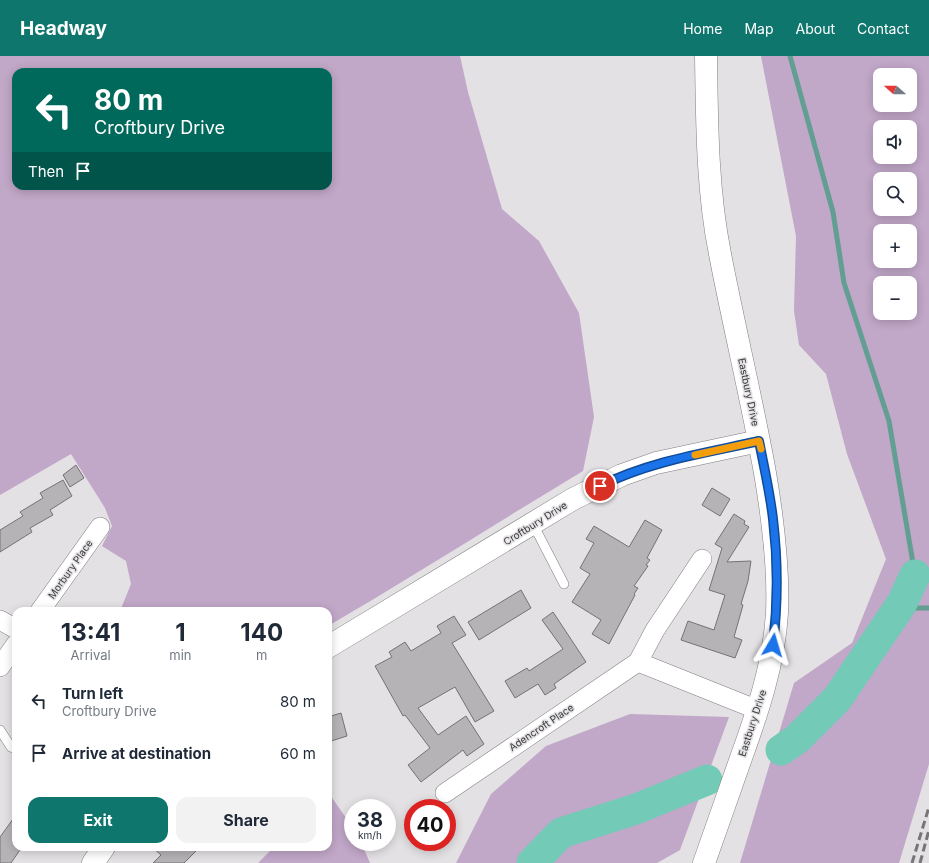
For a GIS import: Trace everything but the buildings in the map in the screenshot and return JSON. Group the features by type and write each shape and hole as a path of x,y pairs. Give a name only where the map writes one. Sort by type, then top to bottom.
{"street":[{"name":"Eastbury Drive","path":"704,863 758,710 771,660 777,614 777,561 773,518 711,202 708,153 706,56"},
{"name":"Croftbury Drive","path":"332,646 578,496 622,475 656,463 759,441"},
{"name":"Morbury Place","path":"43,607 100,527"},
{"name":"Adencroft Place","path":"445,793 638,662 654,630 702,559"},
{"path":"0,620 12,627"},
{"path":"0,667 12,650"},
{"path":"638,662 758,710"},
{"path":"93,863 101,851"}],"lane":[{"path":"533,524 564,584"},
{"path":"0,730 12,747"}],"shaded area":[{"path":"0,56 460,56 468,92 502,209 539,241 579,313 594,417 583,471 332,624 332,607 122,607 131,584 126,561 102,546 112,526 105,508 71,454 0,495"},
{"path":"761,56 929,56 929,764 899,863 740,863 794,683 852,643 886,559 847,454 826,374 799,345 794,311 796,236"},
{"path":"630,714 729,717 680,850 657,863 456,863 491,794 546,746"},
{"path":"332,798 344,815 344,851 365,851 370,863 258,863 270,851 332,851"}],"waterway":[{"path":"790,56 833,212 844,283 889,421 915,575"},
{"path":"781,750 797,739 837,699 902,603 915,575"},
{"path":"897,610 906,608 929,608"},
{"path":"532,863 561,833 636,809 707,780"}],"railway":[{"path":"912,863 929,807"},
{"path":"920,863 929,830"}],"slow traffic":[{"path":"695,455 759,441 761,449"}],"route":[{"path":"600,486 622,475 656,463 759,441 773,518 777,561 777,614 773,645"}]}
